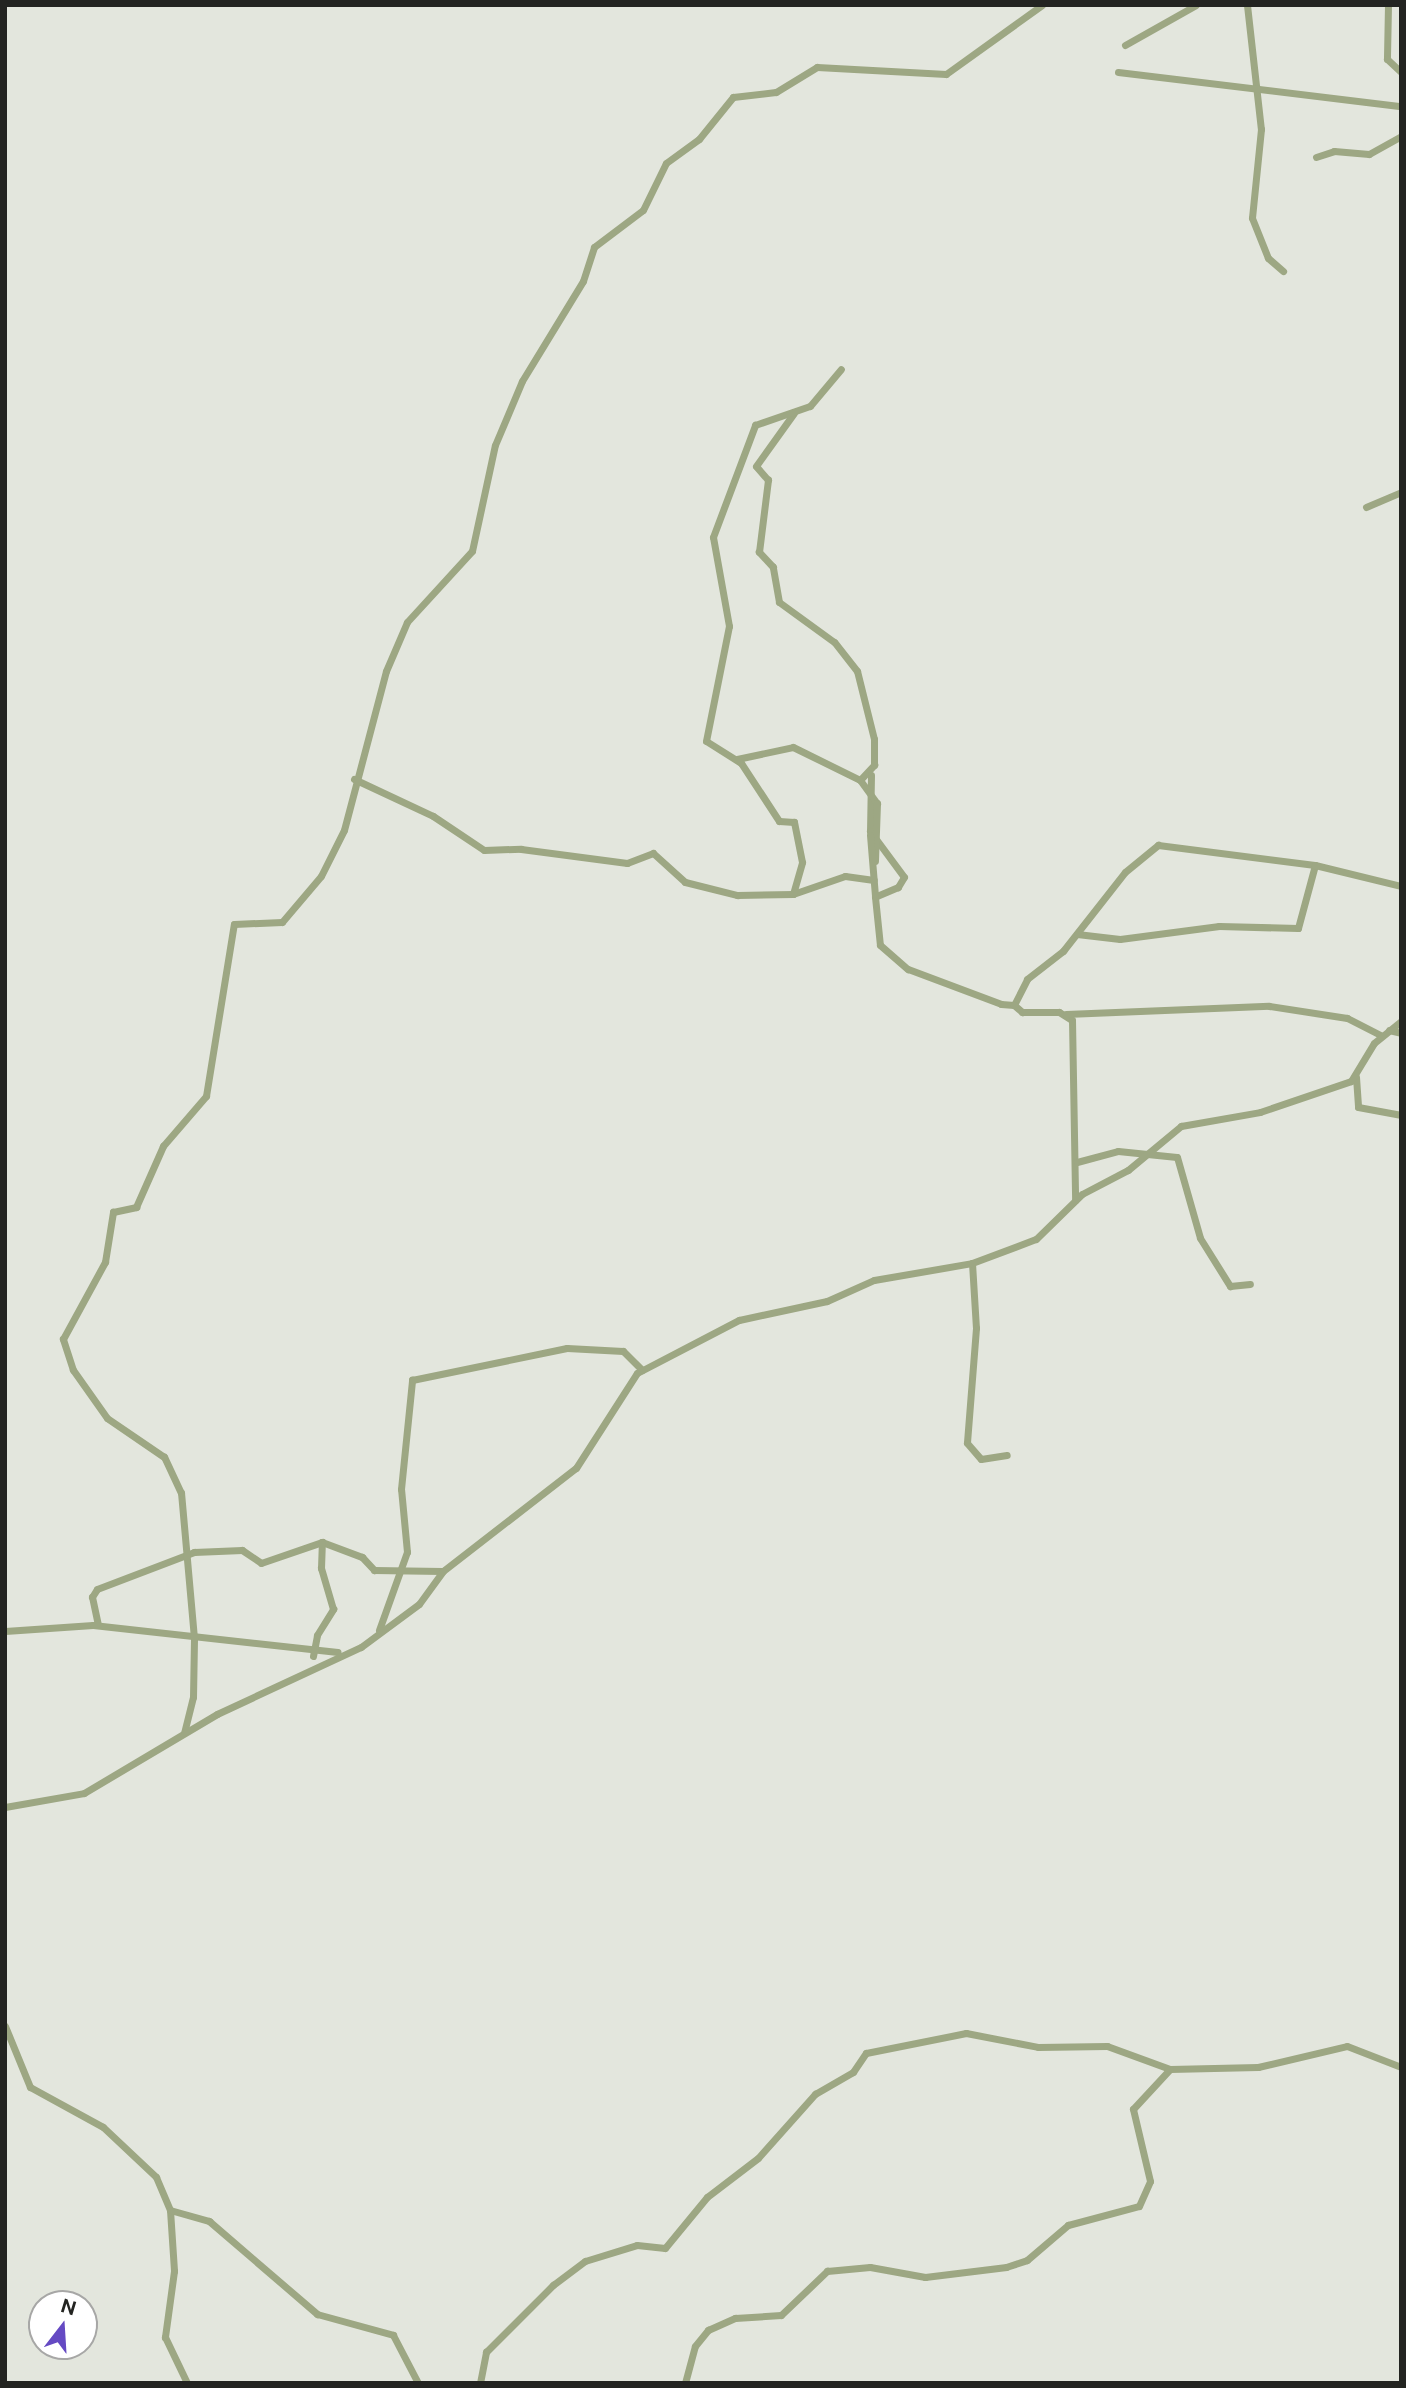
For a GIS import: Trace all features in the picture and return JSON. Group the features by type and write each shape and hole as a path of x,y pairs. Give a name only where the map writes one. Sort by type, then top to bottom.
{"street":[{"path":"184,1733 193,1697 194,1635 184,1559 181,1493 165,1458 107,1418 68,1360 64,1333 105,1262 113,1212 136,1207 163,1146 206,1096 234,924 278,924 297,910 341,839 354,779 407,622 472,551 495,445 522,381 570,306 594,247 643,210 666,163 699,139 733,97 776,92 817,67 946,74 1042,5"},
{"path":"1125,45 1196,5"},
{"path":"1247,5 1258,90 1259,198 1252,218 1268,258 1283,271"},
{"path":"1388,5 1387,59 1401,72"},
{"path":"1118,72 1401,106"},
{"path":"1316,157 1334,151 1369,154 1401,136"},
{"path":"793,894 802,862 795,823 779,821 737,759 706,741 729,626 713,537 748,435 760,421 794,413 818,400 841,369"},
{"path":"794,413 756,466 768,480 759,552 773,567 779,602 835,642 857,671 874,739 871,775 877,844 874,880 876,936 891,959 1014,1005 1027,1014 1269,1006 1347,1018 1381,1035"},
{"path":"1366,508 1401,492"},
{"path":"737,759 793,747 860,780 872,793 870,831 875,861"},
{"path":"860,780 871,775"},
{"path":"354,779 433,816 484,850 521,849 626,863 650,853 700,888 793,894 845,876 874,880"},
{"path":"870,831 904,877 898,887 875,897"},
{"path":"1014,1005 1027,979 1077,934 1125,872 1158,845 1315,865 1401,886"},
{"path":"1077,934 1120,939 1219,926 1298,928 1315,865"},
{"path":"1066,1014 1072,1020 1077,1162 1074,1200"},
{"path":"1401,1021 1381,1035 1356,1076 1359,1107 1401,1115"},
{"path":"1389,1030 1401,1033"},
{"path":"5,1807 84,1793 184,1733 317,1662 356,1649 419,1604 443,1571 576,1468 624,1385 642,1370 739,1320 827,1301 874,1280 972,1263 1045,1233 1074,1200 1153,1151 1187,1124 1280,1106 1356,1076"},
{"path":"1077,1162 1106,1152 1153,1151 1180,1162 1200,1238 1230,1286 1250,1284"},
{"path":"972,1263 976,1324 967,1443 981,1459 1007,1455"},
{"path":"379,1630 402,1573 407,1546 401,1489 414,1378 574,1348 623,1351 642,1370"},
{"path":"312,1654 333,1609 321,1568 322,1542"},
{"path":"98,1625 92,1597 97,1589 184,1559 194,1552 242,1550 261,1563 322,1542 362,1557 372,1570 402,1573 443,1571"},
{"path":"5,1631 98,1625 194,1635 312,1654 356,1649"},
{"path":"312,1654 317,1662"},
{"path":"5,2026 30,2087 103,2127 142,2158 170,2210 174,2271 165,2337 187,2383"},
{"path":"480,2383 486,2352 553,2285 585,2261 637,2245 665,2248 707,2197 758,2158 815,2094 853,2072 866,2053 966,2034 1038,2047 1107,2046 1170,2069 1258,2067 1347,2046 1401,2067"},
{"path":"685,2383 695,2346 708,2330 735,2318 781,2315 827,2271 870,2267 925,2277 1006,2267 1027,2260 1068,2225 1139,2206 1150,2181 1133,2109 1170,2069"},
{"path":"170,2210 209,2221 317,2314 393,2335 418,2383"}]}
